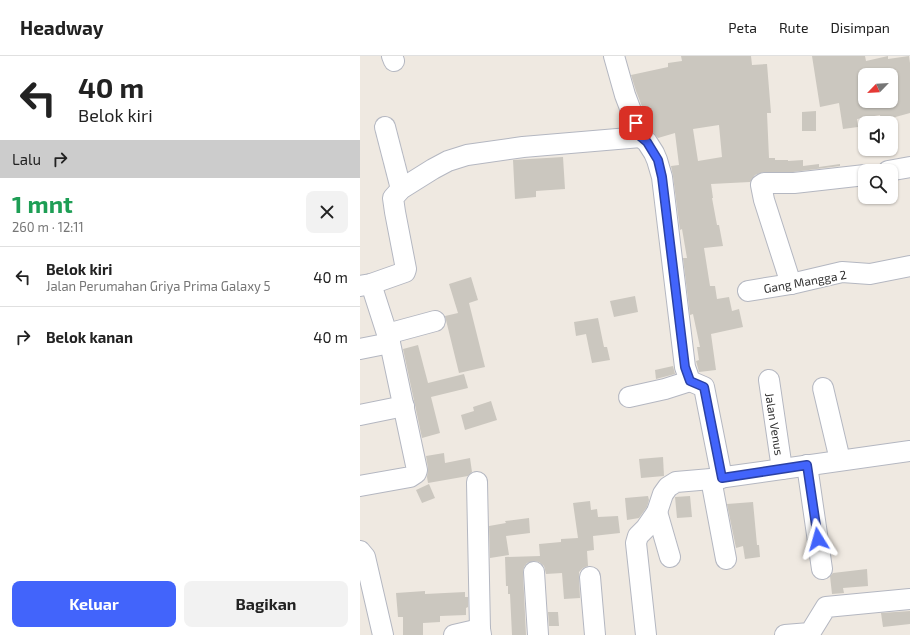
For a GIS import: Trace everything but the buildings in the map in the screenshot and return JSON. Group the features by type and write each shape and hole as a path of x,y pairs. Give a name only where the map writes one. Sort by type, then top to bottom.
{"street":[{"path":"614,56 625,95 641,137 647,142 658,160 662,177 685,367 690,381"},
{"path":"385,127 401,189"},
{"path":"360,486 406,478 414,475 417,470 388,338 366,285 400,275 406,271 393,198 401,189 443,163 467,155 570,142 641,137"},
{"path":"898,169 910,167"},
{"path":"791,284 764,200 761,185 764,183 794,182 858,176"},
{"name":"Gang Mangga 2","path":"748,291 791,284 842,272 870,274 910,266"},
{"path":"360,348 435,321"},
{"name":"Jalan Venus","path":"769,380 782,469"},
{"path":"629,397 665,389 690,381 704,387 717,478 726,559"},
{"path":"823,388 840,460"},
{"path":"360,415 404,406"},
{"path":"646,635 636,543 638,536 646,528 657,512 662,494 676,482 717,478 910,451"},
{"path":"807,465 822,569"},
{"path":"454,635 480,632 477,482"},
{"path":"657,512 670,557"},
{"path":"360,551 365,556 383,635"},
{"path":"534,572 538,635"},
{"path":"590,577 595,635"},
{"path":"788,635 810,633 826,607 910,599"}],"route":[{"path":"636,123 641,137 647,142 658,160 665,197 669,242 685,367 690,381 704,387 722,478 807,465 818,539"}]}
